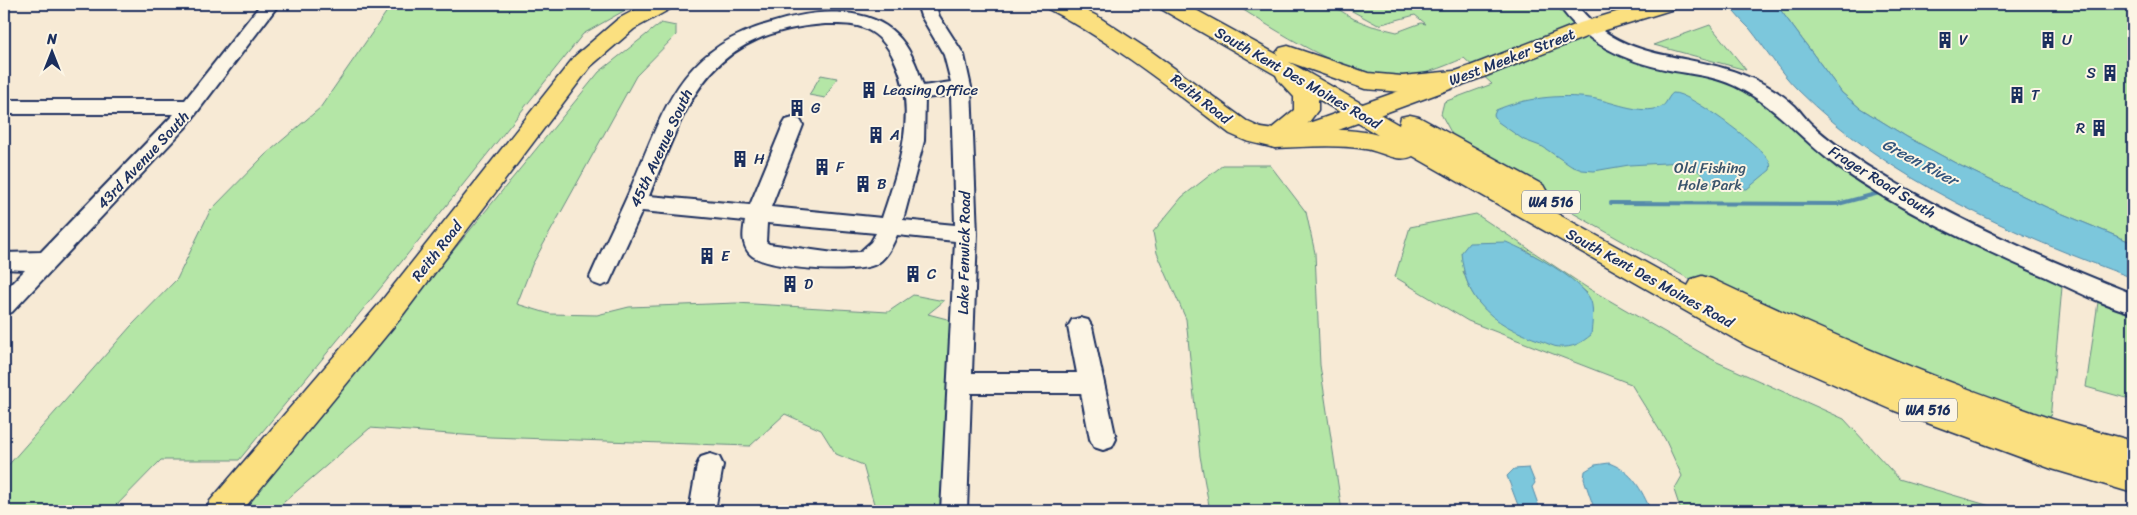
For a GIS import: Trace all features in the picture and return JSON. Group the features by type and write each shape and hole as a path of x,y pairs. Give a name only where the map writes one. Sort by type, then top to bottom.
{"main road":[{"name":"Reith Road","path":"222,511 389,312 583,60 626,24 662,4"},
{"name":"Reith Road","path":"1056,4 1089,21 1144,57 1239,128 1255,135 1275,139 1311,131 1370,109"},
{"name":"South Kent Des Moines Road","path":"1169,4 1282,59 1450,155 1757,338 1906,402 2052,455 2133,478"},
{"name":"South Kent Des Moines Road","path":"1202,4 1282,59"},
{"name":"West Meeker Street","path":"1370,109 1588,28 1666,4"},
{"path":"1275,139 1300,119 1305,112 1307,104 1306,98 1282,59"},
{"path":"1282,59 1365,81 1402,84 1454,79"},
{"path":"1450,155 1425,116 1424,108 1425,101 1454,79"},
{"path":"1275,139 1340,138 1366,140 1450,155"},
{"name":"South Kent Des Moines Road","path":"1450,155 1712,292 1777,323 1913,381 2049,431 2133,455"}],"street":[{"name":"43rd Avenue South","path":"4,306 192,107 270,4"},
{"name":"Lake Fenwick Road","path":"926,4 931,19 952,50 959,71 961,87 966,234 954,511"},
{"name":"Frager Road South","path":"1568,4 1576,17 1588,28 1618,49 1631,55 1715,73 1749,85 1782,106 1805,130 1840,158 1936,216 2063,276 2133,304"},
{"name":"45th Avenue South","path":"601,277 636,202 655,154 682,98 704,68 719,54 777,27 812,20 862,22 880,29 888,37 909,69 916,93"},
{"path":"793,125 758,214 753,237 756,246 770,254 856,262 871,257 877,251 890,227 913,142 916,93 961,87"},
{"path":"4,107 192,107"},
{"path":"636,202 966,234"},
{"path":"4,261 47,261"},
{"path":"1080,327 1103,439"},
{"path":"960,383 1092,383"},
{"path":"702,511 710,465"}],"green space":[{"path":"392,4 636,4 583,34 383,285 239,460 161,460 111,511 4,511 4,470 131,326 177,279 210,211 265,155 320,108"},
{"name":"Old Fishing Hole Park","path":"1234,4 1330,4 1354,19 1397,32 1421,23 1426,24 1415,15 1378,25 1339,4 1567,4 1576,17 1618,49 1734,79 1824,147 2063,276 2049,431 1712,292 1460,149 1441,114 1444,102 1492,84 1464,58 1412,76 1394,78 1376,76 1356,70 1312,50"},
{"path":"1776,4 2133,4 2133,243 2046,207 1961,166 1907,137 1860,108 1842,93"},
{"path":"661,23 676,26 676,35 636,76 532,265 517,304 550,314 597,315 629,307 736,303 888,312 913,295 944,301 928,314 951,320 945,511 876,511 863,465 836,454 821,430 785,414 750,446 490,437 370,428 284,502 277,511 241,511 599,72"},
{"path":"1710,25 1746,70 1654,45"},
{"path":"821,75 837,78 825,98 809,95"},
{"path":"1223,165 1270,165 1306,212 1315,253 1320,365 1342,511 1210,511 1200,456 1186,319 1157,253 1153,232 1182,197"},
{"path":"1476,214 1586,287 1717,362 1844,419 1899,479 2007,511 1681,511 1674,490 1682,476 1665,439 1631,384 1468,321 1395,277 1410,227","holes":["1524,249 1569,278 1587,293 1479,303 1470,289 1463,271"]},
{"path":"2099,295 2133,308 2133,400 2086,387"}],"water":[{"name":"Green River","path":"1728,4 1776,4 1842,93 1860,108 1907,137 1961,166 2046,207 2133,243 2133,278 2042,243 1954,202 1912,178 1871,151 1833,122 1790,82 1750,29"},
{"path":"1673,93 1681,95 1707,109 1738,131 1768,159 1770,170 1747,189 1716,187 1693,166 1683,162 1629,165 1594,171 1582,170 1571,166 1543,147 1524,140 1498,122 1494,115 1496,110 1518,102 1554,97 1590,98 1635,109 1653,109 1663,106"},
{"path":"1506,242 1566,275 1586,293 1592,305 1591,335 1573,346 1555,346 1515,331 1485,310 1469,285 1464,273 1461,253 1469,243"},
{"path":"1609,463 1630,476 1644,495 1651,511 1595,511 1584,479 1585,471 1595,465"},
{"path":"1529,468 1535,483 1532,487 1539,507 1519,508 1507,476 1514,469"}],"waterway":[{"path":"1611,203 1838,204 1883,192"}],"place":[{"name":"V","path":"1945,40"},
{"name":"U","path":"2048,40"},
{"name":"S","path":"2110,73"},
{"name":"Leasing Office","path":"869,90"},
{"name":"T","path":"2017,95"},
{"name":"G","path":"797,108"},
{"name":"R","path":"2099,128"},
{"name":"A","path":"876,135"},
{"name":"H","path":"740,159"},
{"name":"F","path":"822,167"},
{"name":"B","path":"863,184"},
{"name":"E","path":"707,256"},
{"name":"C","path":"913,274"},
{"name":"D","path":"790,284"}]}
